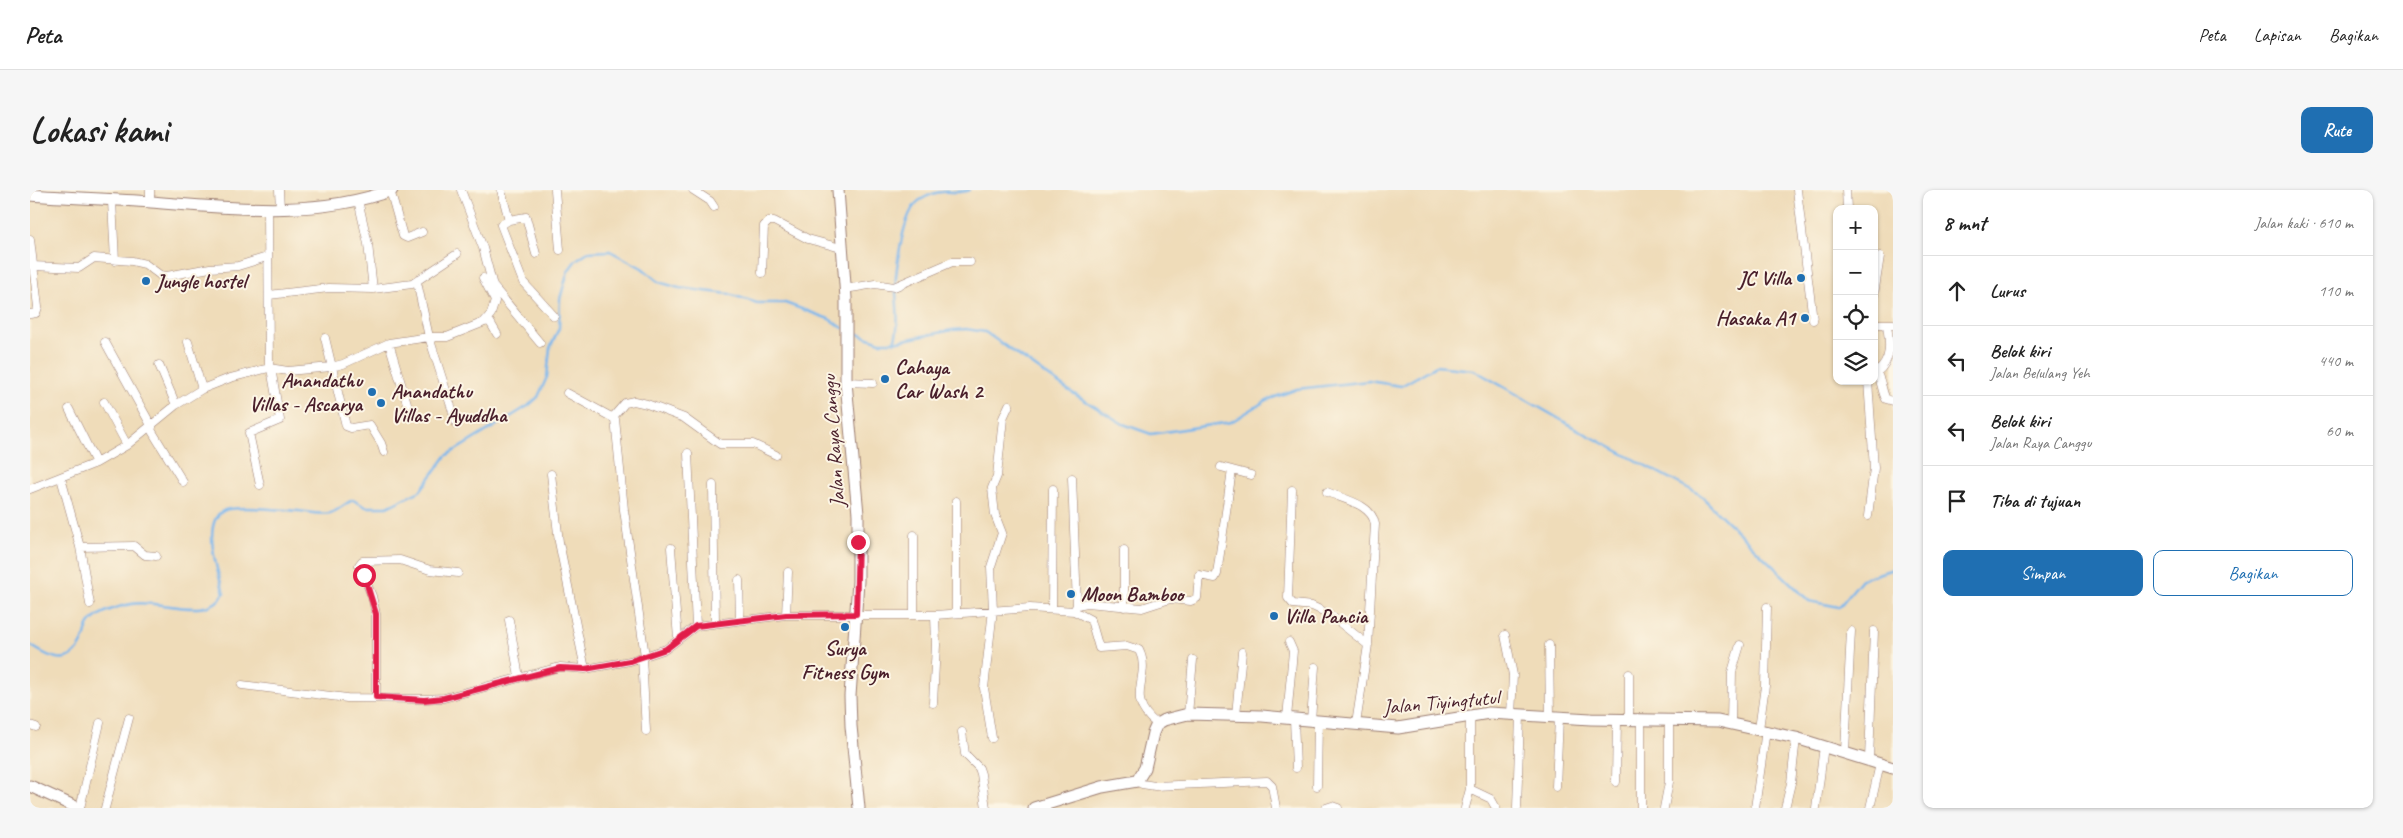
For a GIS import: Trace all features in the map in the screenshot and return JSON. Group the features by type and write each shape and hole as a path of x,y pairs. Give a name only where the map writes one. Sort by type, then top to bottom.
{"street":[{"path":"150,190 150,202"},
{"path":"279,190 280,208"},
{"path":"30,195 65,194 112,200 268,209 358,200 391,190 404,236 407,238 422,232"},
{"path":"461,190 483,248 493,286 540,343"},
{"path":"501,190 508,220"},
{"path":"555,190 560,250"},
{"path":"693,190 710,201 714,207"},
{"name":"Jalan Raya Canggu","path":"838,190 845,289 846,382 858,514 856,614 850,696 859,808"},
{"path":"1797,190 1814,320"},
{"path":"1846,190 1847,205"},
{"path":"112,200 115,261"},
{"path":"358,200 368,244 373,290"},
{"path":"260,485 249,433 280,420 270,368 267,258 268,209"},
{"path":"536,254 526,217 508,220 501,225 523,282 554,316"},
{"path":"762,272 764,226 769,221 774,220 808,239 841,248"},
{"path":"30,239 31,263 38,306 36,313 30,314"},
{"path":"269,295 330,288 373,290 394,288 416,282 457,254"},
{"path":"1878,269 1880,256"},
{"path":"31,263 79,268 94,258 140,262 160,275 167,276 210,268 238,266 267,258"},
{"path":"845,289 875,284 894,287 952,262 970,262"},
{"path":"483,278 495,301 491,314 484,322"},
{"path":"416,282 428,337 457,425"},
{"path":"30,489 96,463 151,428 176,404 202,389 230,378 270,368 288,371 331,367 343,364 389,343 428,337 447,337 484,322 490,322 497,334"},
{"path":"1878,370 1884,367 1889,357 1890,325"},
{"path":"325,338 346,426 351,428 370,425 381,442 384,452"},
{"path":"105,342 151,428 183,482"},
{"path":"188,342 202,389"},
{"path":"389,343 409,410"},
{"path":"159,365 176,404"},
{"path":"1878,378 1886,399 1893,401"},
{"path":"846,382 873,383"},
{"path":"1868,385 1874,468 1868,516"},
{"path":"566,393 613,417 616,421 624,510 643,656 646,731"},
{"path":"613,417 625,403 634,401 647,404 684,418 720,444 753,444 776,455"},
{"path":"104,402 127,445"},
{"path":"992,738 984,688 993,610 991,567 1002,533 995,516 992,488 996,476 1003,418 1009,405"},
{"path":"69,409 96,463"},
{"path":"688,453 696,626"},
{"path":"1221,467 1251,475"},
{"path":"242,685 347,698 376,697 424,700 444,698 519,677 560,668 585,669 643,656 666,649 696,626 715,623 786,615 935,615 993,610 1075,608 1087,603 1142,608 1170,599 1191,601 1196,598 1199,575 1215,578 1217,574 1232,470"},
{"path":"551,474 559,542 585,669"},
{"path":"61,478 80,547 90,604"},
{"path":"1072,478 1075,608"},
{"path":"713,485 715,623"},
{"path":"1052,609 1054,489"},
{"path":"1292,490 1288,598 1293,604 1312,606 1329,614 1368,645"},
{"path":"1327,492 1363,507 1374,517 1368,645 1356,724"},
{"path":"956,501 956,613"},
{"path":"914,535 914,614"},
{"path":"80,547 134,546 145,555 156,556"},
{"path":"671,548 678,639"},
{"path":"1124,550 1124,607"},
{"path":"376,697 376,614 372,596 359,565 362,561 369,560 400,560 430,570 458,573"},
{"path":"786,615 788,572"},
{"path":"739,580 740,620"},
{"path":"1755,808 1763,729 1767,607"},
{"path":"1075,608 1090,620 1099,648 1126,646 1139,650 1142,663 1140,706 1144,713 1157,724 1145,768 1137,781"},
{"path":"932,703 936,645 935,615"},
{"path":"509,620 519,677"},
{"path":"1870,808 1874,762 1874,630"},
{"path":"1845,752 1852,631"},
{"path":"1504,635 1513,675 1517,808"},
{"path":"1289,642 1293,651 1290,718 1296,768"},
{"path":"1731,724 1732,672 1740,645"},
{"path":"1549,646 1555,717 1556,787"},
{"path":"1236,715 1242,652"},
{"path":"1188,714 1193,660"},
{"path":"1315,667 1314,720 1317,786"},
{"path":"1629,674 1629,720"},
{"name":"Jalan Tiyingtutul","path":"1157,724 1164,720 1188,714 1290,718 1403,728 1489,713 1669,722 1718,721 1763,729 1845,752 1893,768"},
{"path":"1464,808 1470,789 1470,717"},
{"path":"105,808 129,718"},
{"path":"1616,782 1617,720"},
{"path":"1641,721 1641,808"},
{"path":"1664,808 1669,782 1669,722"},
{"path":"30,786 56,803 79,808 100,724"},
{"path":"962,732 965,754 979,768 981,774 986,808"},
{"path":"1785,808 1791,783 1796,738"},
{"path":"1816,808 1824,746"},
{"path":"1034,808 1102,787 1137,781 1142,784 1155,786 1267,781 1272,786 1276,808"},
{"path":"1470,789 1491,799 1496,808"},
{"path":"1327,807 1338,808"}],"waterway":[{"path":"894,342 898,317 896,284 900,247 906,224 914,205 931,194 969,190"},
{"path":"30,645 52,657 66,658 78,650 93,619 115,608 142,603 195,608 207,607 217,602 224,593 215,561 212,536 213,525 218,516 225,510 251,508 326,514 336,511 353,500 366,507 387,507 420,491 446,456 528,406 538,397 547,377 550,348 559,328 560,299 568,271 576,260 588,252 610,251 642,268 659,282 679,288 729,294 757,303 785,303 829,319 843,328"},
{"path":"850,331 880,342 894,342 952,330 966,329 985,332 1071,392 1123,424 1151,434 1231,422 1267,400 1297,389 1369,381 1401,386 1436,366 1474,370 1584,433 1699,494 1809,601 1839,607 1862,579 1893,569"}],"place":[{"name":"JC Villa","path":"1801,278"},
{"name":"Jungle hostel","path":"146,281"},
{"name":"Hasaka A1","path":"1805,318"},
{"name":"Cahaya Car Wash 2","path":"885,379"},
{"name":"Anandathu Villas - Ascarya","path":"372,392"},
{"name":"Anandathu Villas - Ayuddha","path":"381,403"},
{"name":"Moon Bamboo","path":"1071,594"},
{"name":"Villa Pancia","path":"1274,616"},
{"name":"Surya Fitness Gym","path":"845,627"}],"route":[{"path":"364,575 376,614 376,697 424,700 444,698 519,677 560,668 585,669 630,661 666,649 696,626 786,615 856,614 858,542"}]}
